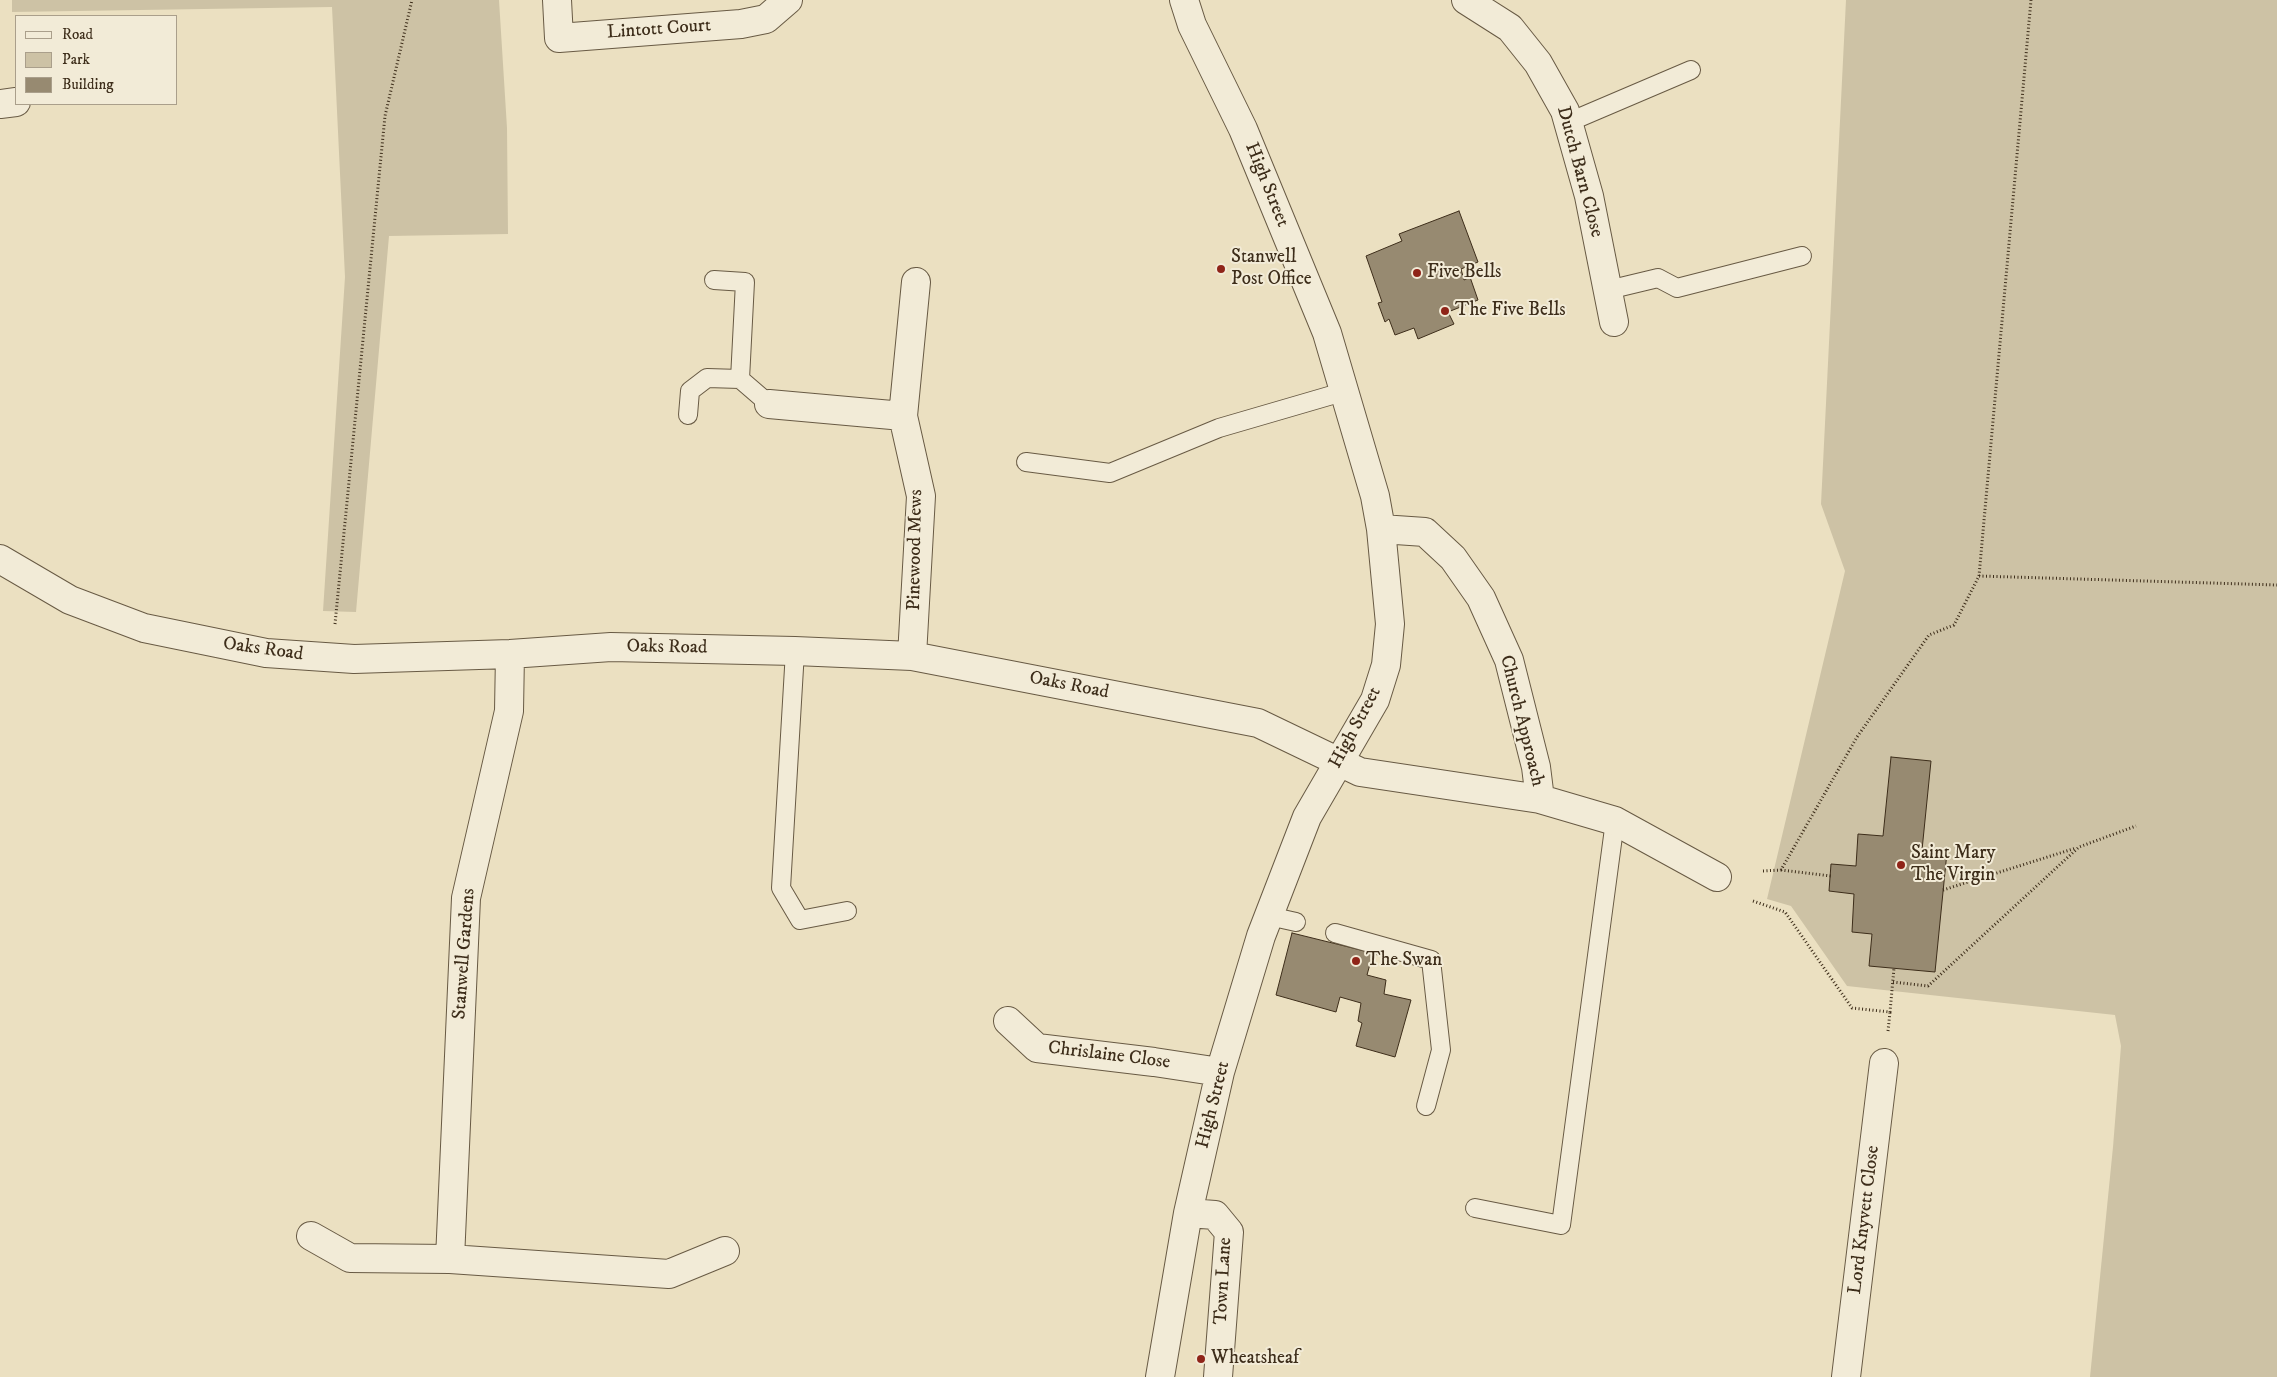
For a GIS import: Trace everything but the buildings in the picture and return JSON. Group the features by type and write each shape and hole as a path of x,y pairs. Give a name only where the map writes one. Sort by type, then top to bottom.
{"street":[{"name":"Lintott Court","path":"557,0 559,38 741,24 766,19 788,0"},
{"name":"High Street","path":"1160,1377 1188,1212 1220,1072 1261,936 1307,817 1375,700 1386,665 1390,624 1382,529 1375,496 1346,391 1327,333 1247,138 1192,26 1184,0"},
{"name":"Dutch Barn Close","path":"1466,0 1510,28 1538,64 1565,111 1589,196 1614,322"},
{"path":"0,104 15,102"},
{"name":"Pinewood Mews","path":"912,656 921,496 902,416 916,282"},
{"path":"769,404 902,416"},
{"name":"Church Approach","path":"1382,529 1425,532 1454,558 1481,598 1509,660 1536,767 1540,799"},
{"name":"Oaks Road","path":"0,559 70,600 144,628 266,653 331,658 510,654 611,647 795,651 912,656 1258,722 1338,761"},
{"name":"Stanwell Gardens","path":"450,1259 466,898 509,711 510,654"},
{"name":"Church Approach","path":"1338,761 1360,772 1540,799 1615,821 1718,877"},
{"name":"Chrislaine Close","path":"1008,1021 1037,1048 1220,1072"},
{"name":"Lord Knyvett Close","path":"1846,1377 1884,1064"},
{"name":"Town Lane","path":"1188,1212 1215,1215 1229,1232 1218,1377"},
{"path":"310,1236 350,1258 450,1259 669,1274 725,1251"}],"lane":[{"path":"1568,122 1691,70"},
{"path":"1608,290 1658,278 1677,288 1802,256"},
{"path":"714,280 745,282 740,379"},
{"path":"688,414 690,391 707,378 740,379 769,404"},
{"path":"1026,462 1110,473 1219,428 1346,391"},
{"path":"795,651 780,888 800,920 847,911"},
{"path":"1475,1208 1561,1226 1615,821"},
{"path":"1269,916 1296,922"},
{"path":"1335,933 1431,960 1441,1050 1426,1106"}],"path":[{"path":"331,658 385,116 412,0"},
{"path":"1781,870 1857,737 1928,635 1954,625 1979,576 2031,0"},
{"path":"1979,576 2277,585"},
{"path":"1942,890 2079,847 2136,826"},
{"path":"1893,982 1928,986 2079,847"},
{"path":"1763,870 1781,870 1831,876"},
{"path":"1752,901 1785,912 1852,1008 1890,1012 1894,968"}],"green space":[{"path":"12,0 499,0 507,128 508,234 389,236 356,612 323,611 345,277 332,7 12,12"},
{"path":"1846,0 2277,0 2277,1377 2090,1377 2121,1046 2115,1015 1847,986 1791,906 1767,899 1845,571 1821,504"}],"place":[{"name":"Stanwell Post Office","path":"1221,269"},
{"name":"Five Bells","path":"1417,273"},
{"name":"The Five Bells","path":"1445,311"},
{"name":"Saint Mary The Virgin","path":"1901,865"},
{"name":"The Swan","path":"1356,961"},
{"name":"Wheatsheaf","path":"1201,1359"}]}
